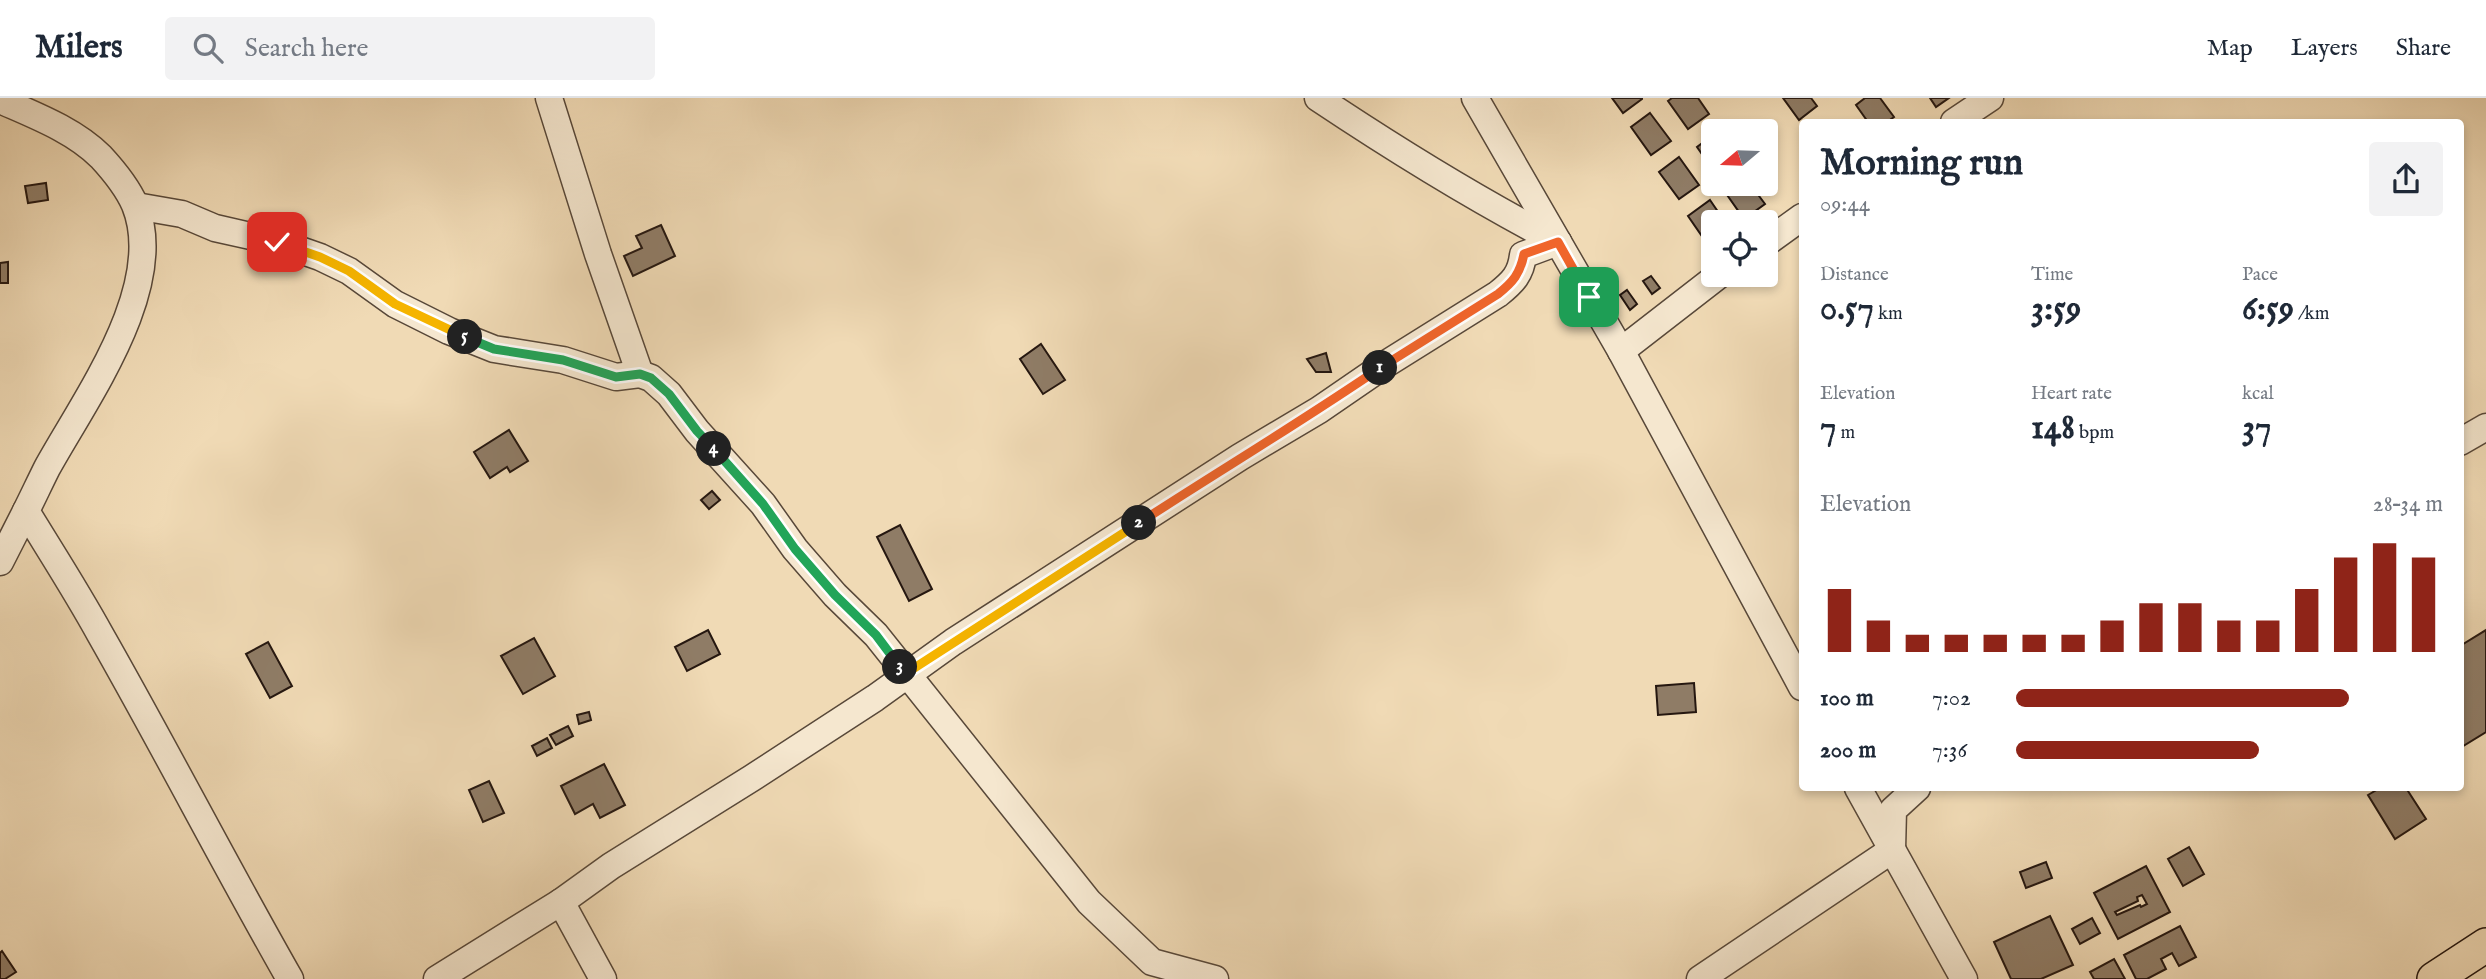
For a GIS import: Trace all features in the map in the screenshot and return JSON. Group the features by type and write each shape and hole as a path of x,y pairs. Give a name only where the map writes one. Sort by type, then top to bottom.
{"main road":[{"path":"2434,979 2486,945"}],"street":[{"path":"549,98 594,242 640,374"},
{"path":"1318,98 1404,156 1489,206 1558,242"},
{"path":"1475,98 1621,351 1799,681"},
{"path":"1958,119 1990,98"},
{"path":"0,100 63,130 100,157 136,206 143,248 139,282 109,360 48,468 0,562"},
{"path":"136,206 182,214 215,228 277,242 320,257 349,271 395,304 449,331 494,349 563,360 616,377 640,374 651,378 669,394 697,431 763,504 795,549 835,595 876,635 1089,902 1152,962 1216,979"},
{"path":"1778,235 1799,220"},
{"path":"436,979 752,779 875,698 905,674 1498,294 1515,280 1524,254 1558,242"},
{"path":"1621,351 1704,287"},
{"path":"2464,440 2486,427"},
{"path":"26,511 98,631 290,979"},
{"path":"1860,791 1964,979"},
{"path":"1892,850 1893,810 1914,791"},
{"path":"1700,979 1892,850"},
{"path":"561,902 603,979"}],"building":[{"path":"1612,98 1642,98 1642,99 1623,113"},
{"path":"1672,98 1698,98 1709,114 1688,129 1668,101"},
{"path":"1783,98 1811,98 1817,106 1799,120"},
{"path":"1865,98 1880,98 1894,117 1866,119 1856,105"},
{"path":"1930,98 1949,98 1936,107"},
{"path":"1650,113 1671,141 1651,155 1631,127"},
{"path":"1679,157 1699,185 1679,199 1659,172"},
{"path":"46,183 48,200 28,203 25,186"},
{"path":"1728,196 1759,196 1765,204 1757,210 1738,210"},
{"path":"1710,200 1717,210 1701,210 1701,235 1688,216"},
{"path":"661,225 675,256 633,276 624,256 642,248 636,236"},
{"path":"8,262 8,283 0,283 0,263"},
{"path":"1651,276 1660,288 1652,294 1643,281"},
{"path":"1627,290 1637,304 1630,310 1620,295"},
{"path":"1041,344 1065,380 1043,394 1020,359"},
{"path":"1326,353 1331,372 1316,372 1307,359"},
{"path":"509,430 528,461 510,472 507,467 490,478 474,452"},
{"path":"712,491 720,500 709,509 701,500"},
{"path":"900,525 932,589 909,601 877,537"},
{"path":"708,630 720,654 687,671 675,647"},
{"path":"2486,630 2486,732 2464,746 2464,644"},
{"path":"534,638 555,676 523,694 501,656"},
{"path":"268,642 292,686 270,698 246,654"},
{"path":"1694,683 1696,712 1658,715 1656,686"},
{"path":"589,712 591,720 579,724 577,715"},
{"path":"568,726 573,736 556,745 550,735"},
{"path":"547,738 552,748 537,756 532,746"},
{"path":"604,764 625,805 600,818 593,804 575,814 561,786"},
{"path":"489,781 504,813 483,822 469,790"},
{"path":"2375,791 2408,791 2426,819 2395,839 2368,795"},
{"path":"2189,847 2204,874 2183,886 2168,859"},
{"path":"2046,862 2052,878 2026,888 2020,872"},
{"path":"2146,866 2170,912 2118,939 2094,893","holes":["2142,895 2147,904 2117,915 2115,912 2138,901 2137,897"]},
{"path":"2050,916 2073,965 2041,979 2011,979 1994,942"},
{"path":"2092,918 2100,933 2080,944 2072,929"},
{"path":"2180,926 2196,957 2179,966 2172,953 2161,959 2166,969 2147,979 2136,979 2124,955"},
{"path":"2,951 16,972 5,979 0,979"},
{"path":"2114,959 2125,979 2094,979 2090,972"}],"route":[{"path":"277,242 320,257 349,271 395,304 449,331 494,349 563,360 616,377 640,374 651,378 669,394 697,431 763,504 795,549 835,595 876,635 905,674 1498,294 1515,280 1524,254 1558,242 1589,297"}]}
